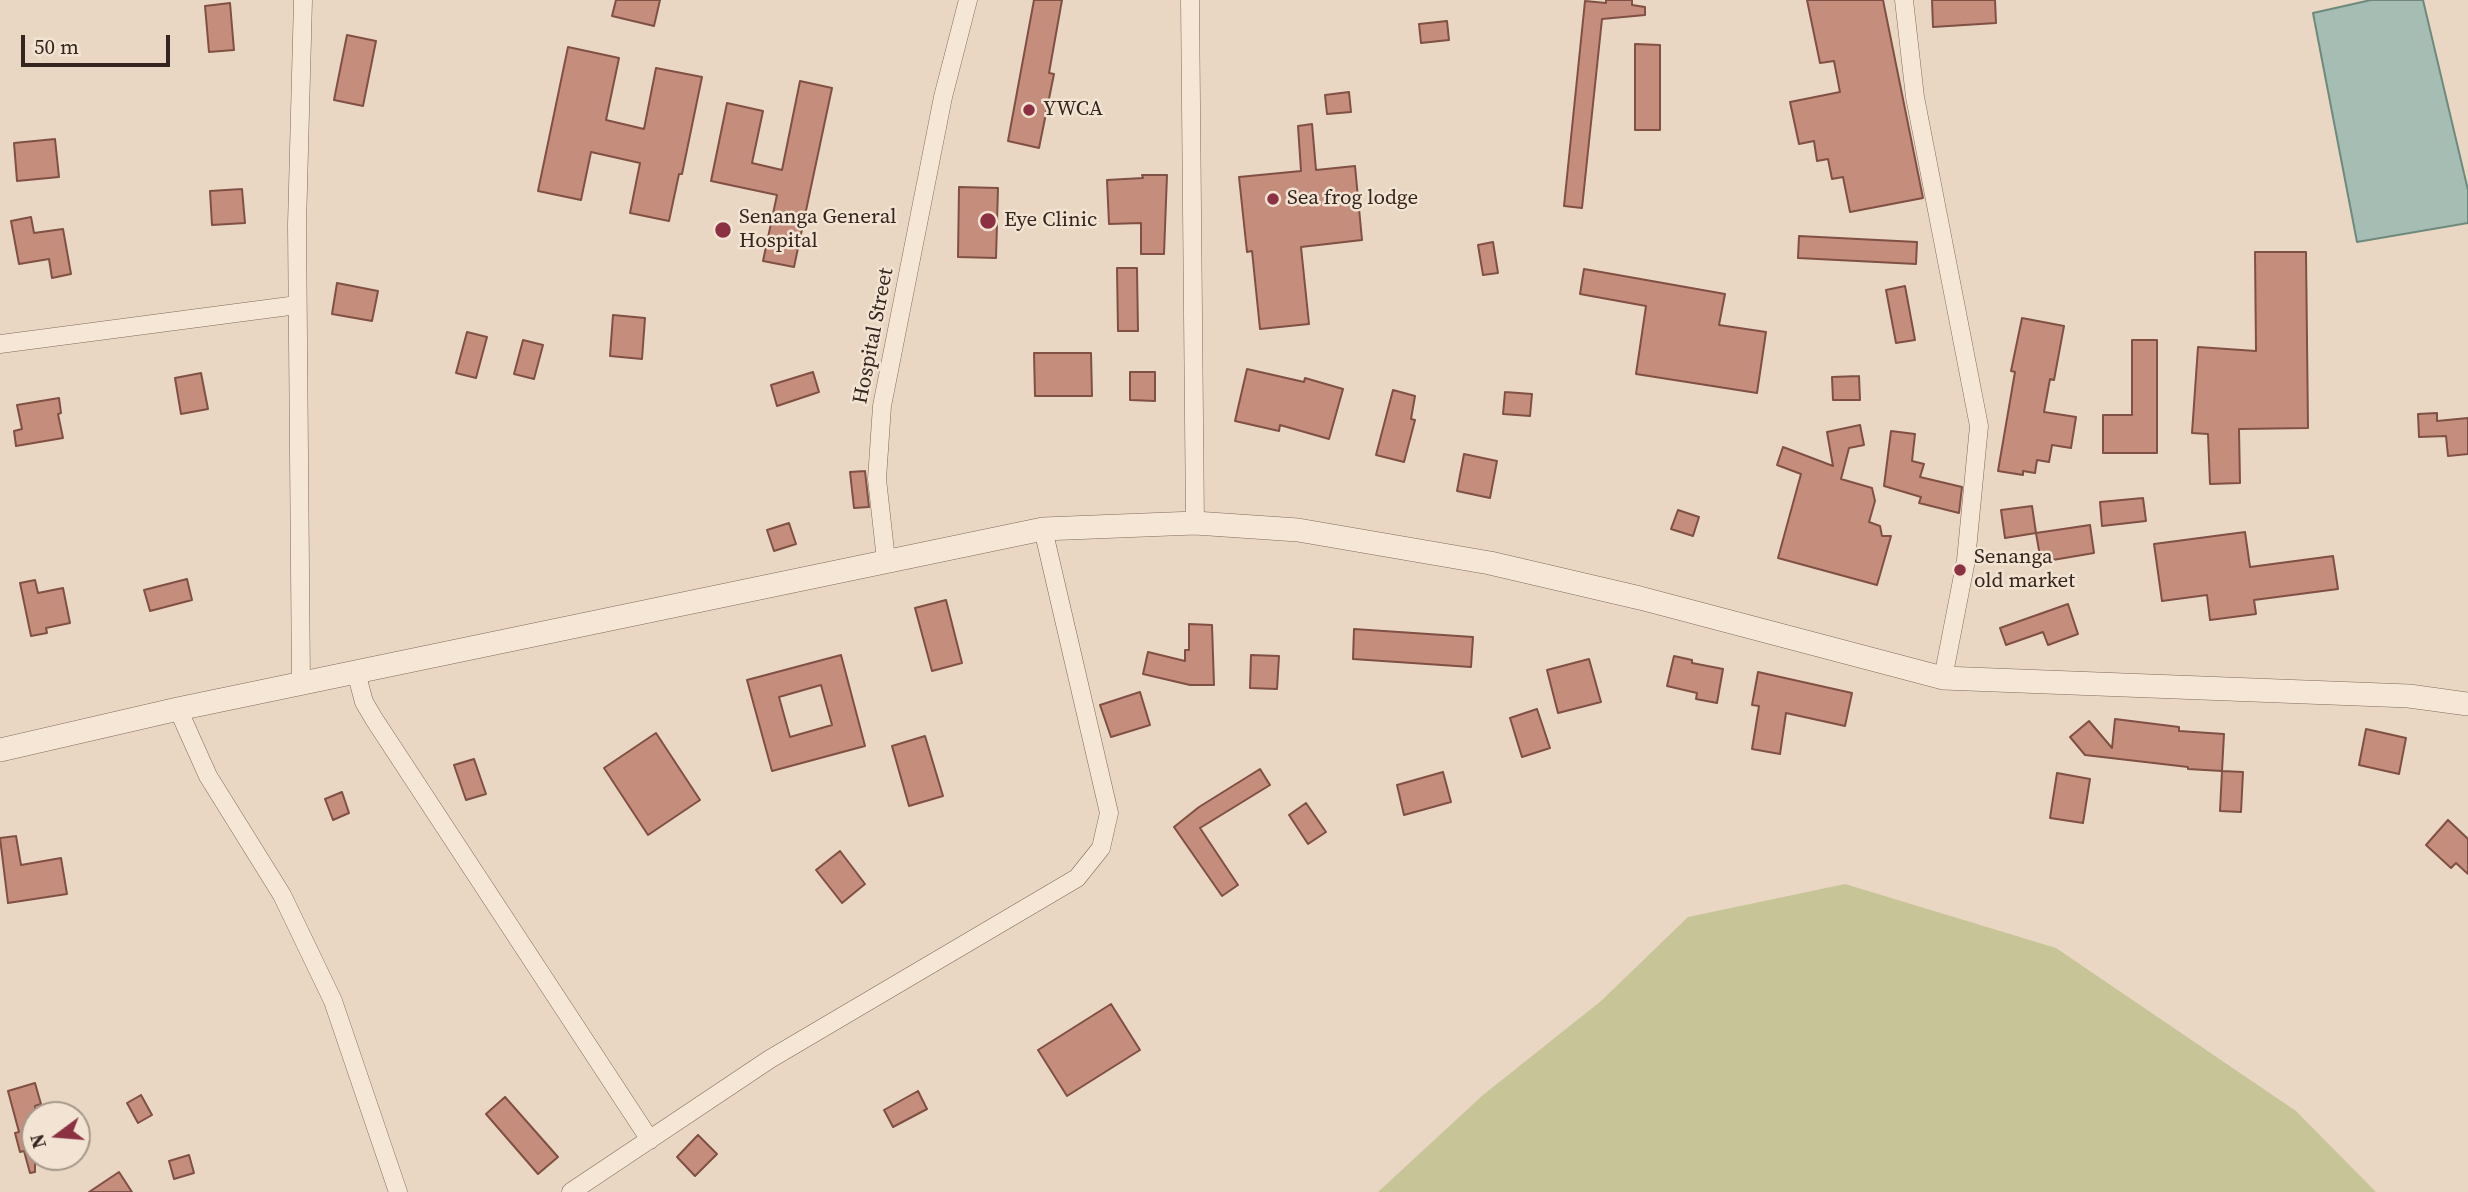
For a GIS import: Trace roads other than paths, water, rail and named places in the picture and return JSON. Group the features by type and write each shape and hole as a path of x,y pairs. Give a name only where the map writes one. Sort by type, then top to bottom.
{"street":[{"path":"301,683 297,305 303,0"},
{"name":"Hospital Street","path":"886,560 877,479 882,406 943,97 968,0"},
{"path":"1190,0 1195,523"},
{"path":"1904,0 1914,97 1979,426 1966,560 1943,678"},
{"path":"0,344 297,305"},
{"path":"0,750 178,709 1043,529 1195,523 1298,530 1490,564 1640,598 1943,678 2409,696 2468,705"},
{"path":"571,1192 770,1059 1077,878 1101,848 1109,813 1043,529"},
{"path":"356,672 364,702 374,719 650,1140"},
{"path":"178,709 208,776 282,895 333,1001 398,1192"}],"place":[{"name":"YWCA","path":"1029,110"},
{"name":"Sea frog lodge","path":"1273,199"},
{"name":"Eye Clinic","path":"988,221"},
{"name":"Senanga General Hospital","path":"723,230"},
{"name":"Senanga old market","path":"1960,570"}]}
